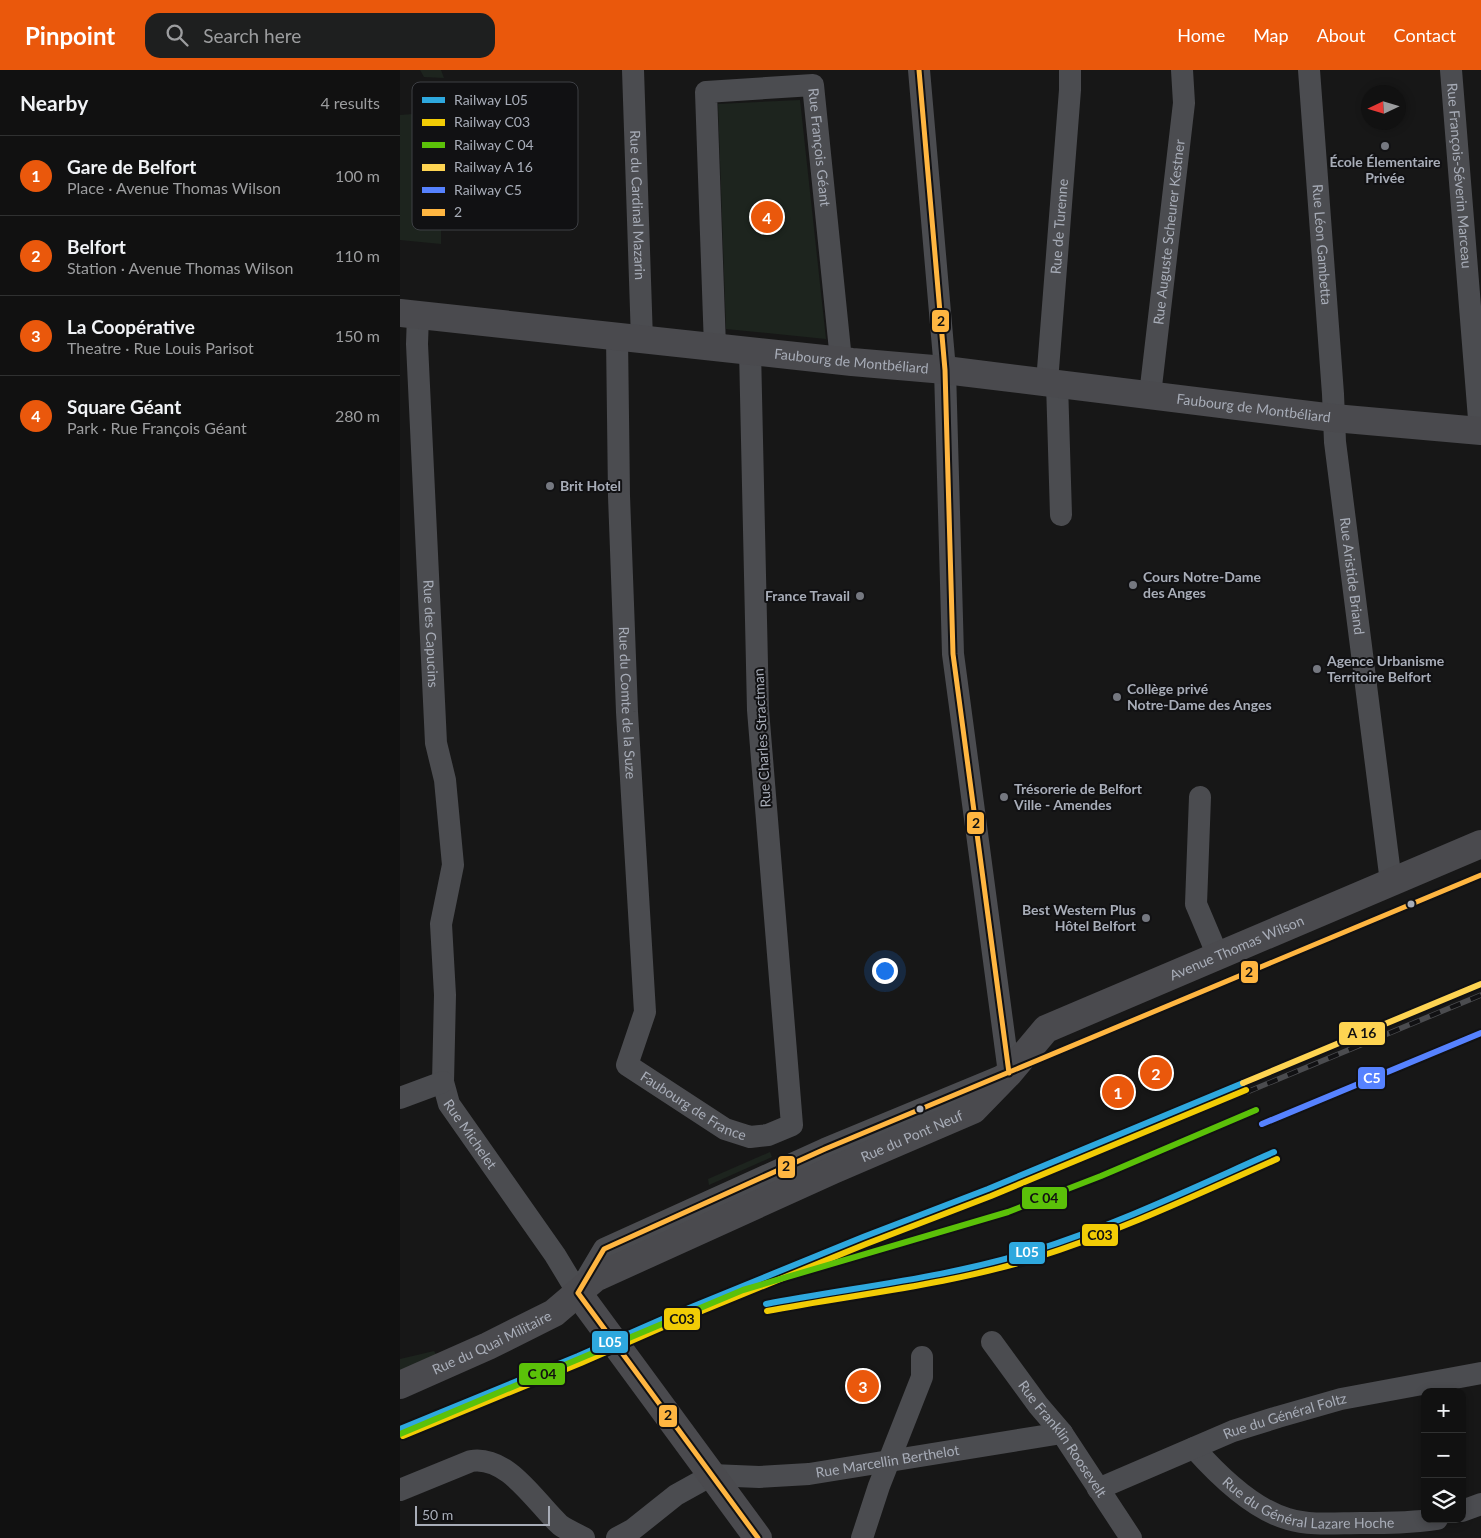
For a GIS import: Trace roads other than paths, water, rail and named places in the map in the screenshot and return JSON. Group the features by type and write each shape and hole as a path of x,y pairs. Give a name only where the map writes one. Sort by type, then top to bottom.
{"street":[{"name":"Rue du Cardinal Mazarin","path":"630,338 634,70"},
{"path":"919,70 944,370 953,654 1009,1073"},
{"name":"Rue de Turenne","path":"1061,515 1052,383 1070,70"},
{"name":"Rue Auguste Scheurer Kestner","path":"1150,395 1184,103 1182,70"},
{"name":"Rue Léon Gambetta","path":"1309,70 1334,418"},
{"name":"Rue François-Séverin Marceau","path":"1451,70 1481,431"},
{"name":"Rue François Géant","path":"715,347 706,92 813,85 841,360"},
{"name":"Faubourg de Montbéliard","path":"409,314 944,370 1334,418 1481,431"},
{"name":"Rue des Capucins","path":"409,314 418,344 436,743 445,780 453,865 441,924 442,950"},
{"name":"Rue du Comte de la Suze","path":"627,1065 645,1012 627,712 619,496 630,338"},
{"name":"Rue Charles Stractman","path":"750,350 758,710 792,1125"},
{"name":"Rue Aristide Briand","path":"1334,418 1335,450 1391,882"},
{"path":"1200,798 1196,904 1218,956"},
{"name":"Avenue Thomas Wilson","path":"1009,1073 1046,1029 1481,844"},
{"name":"Rue Michelet","path":"442,950 445,995 443,1082 449,1104 555,1255 578,1292"},
{"name":"Faubourg de France","path":"627,1065 725,1129 750,1137 768,1135 792,1125"},
{"name":"Rue du Pont Neuf","path":"578,1292 595,1278 824,1174 973,1110 1009,1073"},
{"path":"400,1098 443,1082"},
{"path":"578,1292 758,1538"},
{"name":"Rue du Quai Militaire","path":"400,1385 488,1346 554,1313 578,1292"},
{"name":"Rue Franklin Roosevelt","path":"992,1342 1038,1405 1062,1433 1131,1538"},
{"path":"862,1538 889,1460 922,1377 922,1358"},
{"name":"Rue du Général Foltz","path":"1098,1489 1233,1431 1341,1399 1481,1373"},
{"name":"Rue Marcellin Berthelot","path":"712,1475 759,1477 809,1474 1062,1433"},
{"name":"Rue du Général Lazare Hoche","path":"1194,1448 1218,1475 1242,1494 1268,1510 1288,1519 1312,1523 1421,1521"},
{"path":"400,1490 471,1462 481,1460 490,1462 505,1470 518,1481 562,1526 584,1538"},
{"path":"627,1535 676,1495 712,1475"},
{"path":"1466,1510 1481,1504"}],"railway":[{"path":"1247,1092 1481,995"}],"rail line":[{"name":"C5","path":"1262,1124 1481,1033"},
{"name":"L05","path":"400,1429 578,1356 667,1317 863,1237 988,1189 1243,1083"},
{"name":"C03","path":"403,1436 581,1363 670,1324 866,1244 991,1196 1246,1090"},
{"name":"L05","path":"766,1304 934,1275 1033,1251 1125,1217 1274,1152"},
{"name":"C03","path":"767,1311 936,1282 1035,1258 1127,1224 1277,1159"}],"place":[{"name":"École Élementaire Privée","path":"1385,146"},
{"name":"Square Géant","path":"767,217"},
{"name":"Brit Hotel","path":"550,486"},
{"name":"Cours Notre-Dame des Anges","path":"1133,585"},
{"name":"France Travail","path":"860,596"},
{"name":"Agence Urbanisme Territoire Belfort","path":"1317,669"},
{"name":"Collège privé Notre-Dame des Anges","path":"1117,697"},
{"name":"Trésorerie de Belfort Ville - Amendes","path":"1004,797"},
{"name":"Best Western Plus Hôtel Belfort","path":"1146,918"},
{"name":"Belfort","path":"1156,1073"},
{"name":"Gare de Belfort","path":"1118,1092"},
{"name":"La Coopérative","path":"863,1386"}]}
